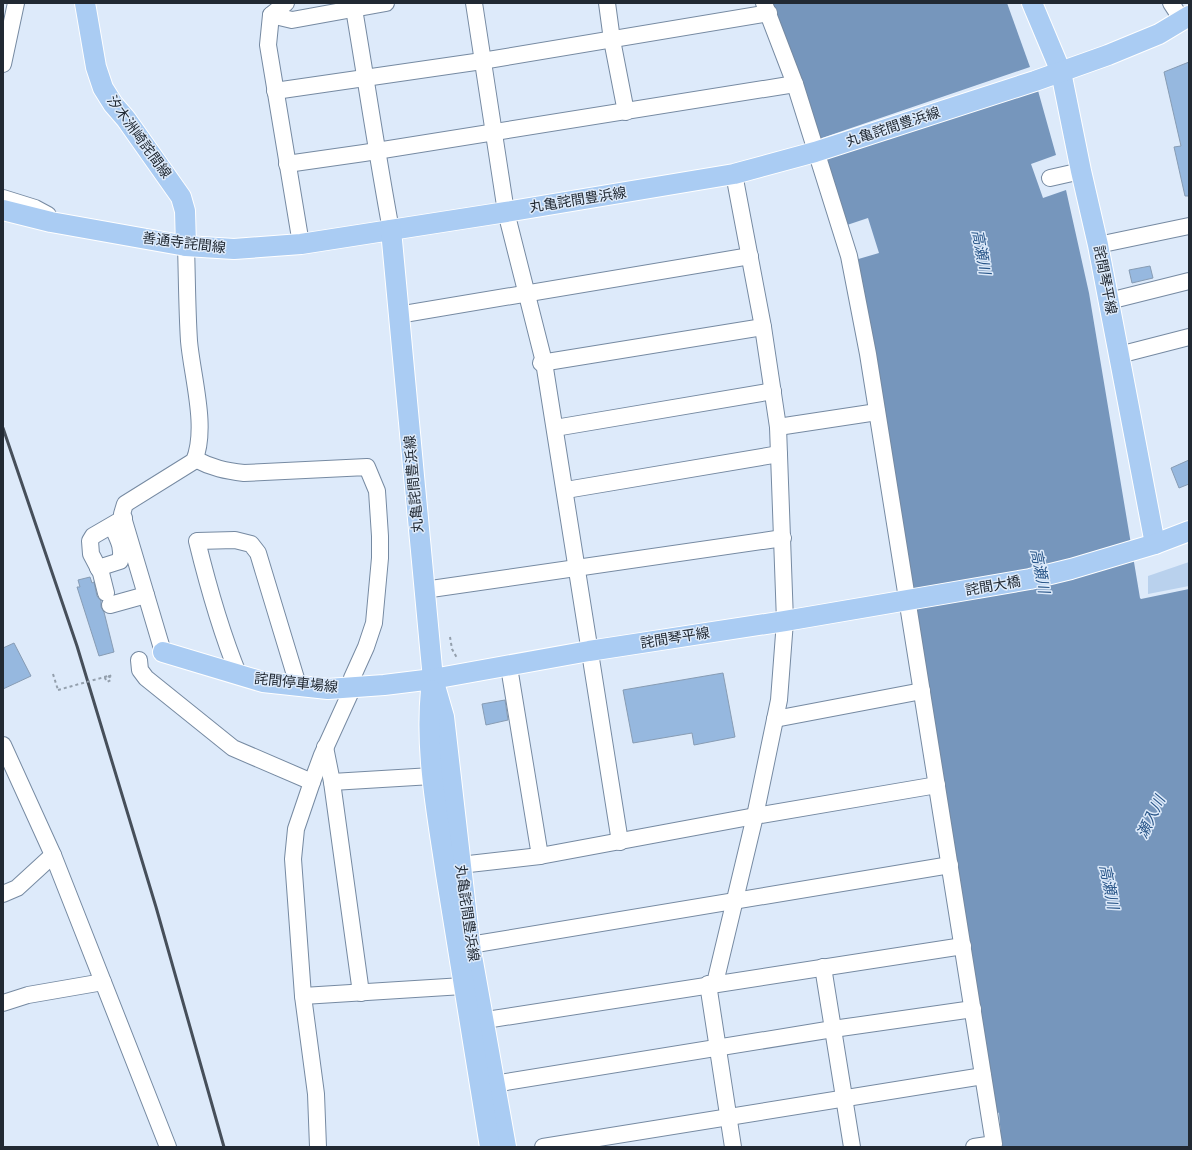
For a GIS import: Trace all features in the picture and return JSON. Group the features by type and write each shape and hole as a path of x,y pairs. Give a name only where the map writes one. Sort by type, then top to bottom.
{"main road":[{"name":"汐木洲崎詫間線","path":"85,3 96,67 103,88 181,197 185,210 186,246"},
{"name":"詫間琴平線","path":"1032,3 1061,72 1098,245 1155,544"},
{"name":"丸亀詫間豊浜線","path":"490,1147 470,945 444,717 433,679 391,230 734,174 815,152 1035,81 1108,55 1159,34 1185,18"},
{"name":"善通寺詫間線","path":"3,210 70,225 186,246 234,249 301,244 391,230"},
{"path":"1155,544 1189,531"},
{"name":"詫間大橋","path":"912,599 1030,579 1071,569 1155,544"},
{"name":"詫間琴平線","path":"433,679 589,651 785,621 912,599"},
{"name":"詫間停車場線","path":"163,652 263,682 328,689 433,679"},
{"name":"丸亀詫間豊浜線","path":"433,679 428,718 432,776 463,986 477,1021 494,1084 506,1147"}],"street":[{"path":"3,64 16,3"},
{"path":"286,3 271,15 268,45 301,244"},
{"path":"271,15 292,20 353,6 386,3"},
{"path":"474,3 506,212 528,294 543,363 566,490 589,651 620,842"},
{"path":"607,3 612,40 626,112"},
{"path":"1171,3 1185,18"},
{"path":"353,6 366,77 376,150 391,230"},
{"path":"275,91 482,61 612,40 766,8 795,84 815,152 849,256 912,599 922,691 994,1144 974,1147"},
{"path":"287,164 493,133 795,84"},
{"path":"1050,178 1081,171"},
{"path":"733,1147 717,1047 712,983 755,816 780,700 785,621 778,427 763,327 734,174"},
{"path":"3,198 35,208 70,225"},
{"path":"1098,245 1189,226"},
{"path":"98,568 120,561 122,554 118,522 126,504 195,459 199,450 199,418 189,340 186,246"},
{"path":"398,315 750,256"},
{"path":"1109,301 1189,281"},
{"path":"543,363 763,327"},
{"path":"1119,355 1189,337"},
{"path":"555,428 773,391"},
{"path":"778,427 877,412"},
{"path":"566,490 778,454"},
{"path":"195,459 211,467 244,473 367,467 376,491 380,536 380,558 374,623 366,647 352,678 353,687 325,747 296,828 293,859 303,996 316,1094 318,1147"},
{"path":"118,522 93,536 90,541 91,554 98,568 108,599 146,595"},
{"path":"118,522 146,595 163,652"},
{"path":"424,590 783,538"},
{"path":"239,676 232,659 208,582 198,540 235,540 251,544 258,553 298,685"},
{"path":"139,660 140,670 146,678 233,748 312,782"},
{"path":"509,666 540,856"},
{"path":"776,719 922,691"},
{"path":"3,745 53,855 168,1147"},
{"path":"325,747 332,782 361,993"},
{"path":"332,782 432,776"},
{"path":"460,865 540,856 755,816 937,785"},
{"path":"3,894 17,888 53,855"},
{"path":"470,945 950,865"},
{"path":"477,1021 712,983 963,946"},
{"path":"823,967 852,1147"},
{"path":"3,1003 28,995 103,982"},
{"path":"303,996 463,986"},
{"path":"494,1084 717,1047 973,1009"},
{"path":"543,1147 983,1076"}],"path":[{"path":"53,674 58,690 108,676 110,677 111,679 110,682 106,682 105,678 106,677 112,675"}],"shaded area":[{"path":"1189,562 1189,586 1148,594 1148,576"}],"water":[{"path":"770,3 1007,3 1030,67 819,139"},
{"path":"1037,87 1056,155 1031,164 1043,198 1066,190 1089,293 1140,598 1189,589 1189,1147 1002,1147 999,1113 997,1112 855,260 879,253 868,218 847,225 826,157"}],"building":[{"path":"1189,62 1189,196 1185,196 1174,147 1181,146 1164,72"},
{"path":"1150,266 1153,278 1132,283 1129,270"},
{"path":"1189,460 1189,484 1179,488 1171,468"},
{"path":"90,577 92,583 94,582 97,596 101,601 101,607 104,612 114,652 99,656 77,587 80,587 78,580"},
{"path":"14,643 31,676 3,689 3,648"},
{"path":"723,673 735,737 694,745 692,733 633,743 623,690"},
{"path":"505,700 508,720 486,725 482,704"}],"railway":[{"path":"3,428 77,646 156,907 224,1147"}],"water label":[{"name":"高瀬川","path":"981,252"},
{"name":"高瀬川","path":"1040,571"},
{"name":"瀬入川","path":"1151,817"},
{"name":"高瀬川","path":"1109,887"}]}
